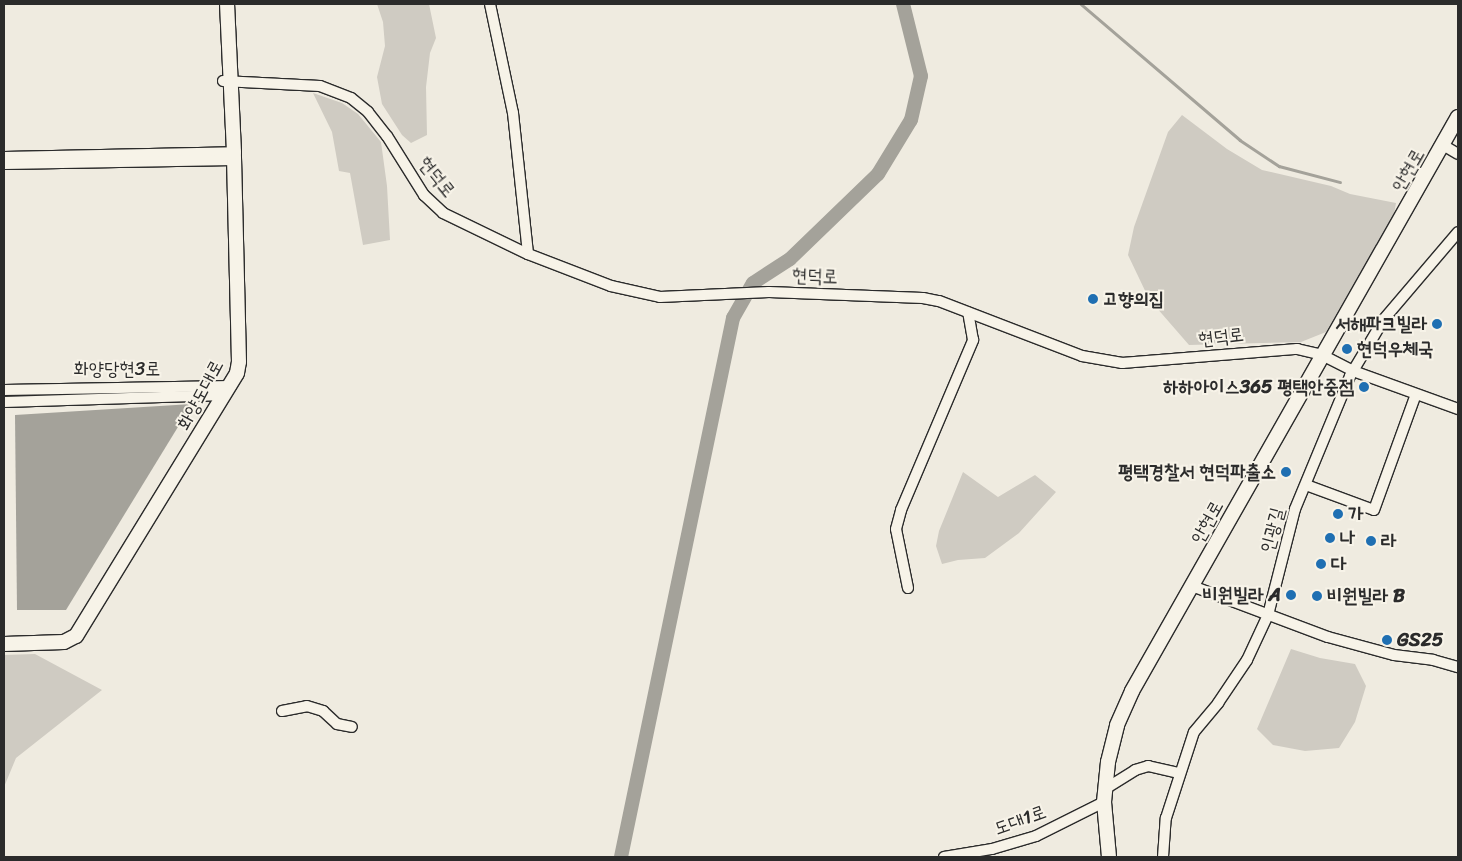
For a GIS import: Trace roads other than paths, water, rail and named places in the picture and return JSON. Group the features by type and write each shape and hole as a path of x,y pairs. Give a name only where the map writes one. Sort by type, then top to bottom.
{"main road":[{"name":"화양도대로","path":"219,4 227,82"},
{"name":"화양도대로","path":"4,644 64,642 76,636 225,391 239,362 227,82 227,4"},
{"name":"안현로","path":"1110,857 1104,795 1108,762 1117,725 1132,691 1458,118"},
{"name":"화양도대로","path":"4,639 65,638 74,632 225,391"}],"street":[{"path":"490,4 513,113 528,254"},
{"name":"현덕로","path":"227,82 320,86 351,98 368,112 387,136 424,195 442,213 528,254 611,286 637,293 660,297 759,294 905,296 939,302 1082,356 1122,363 1297,349 1322,355 1353,371 1458,410"},
{"path":"1443,145 1458,154"},
{"path":"4,156 230,156"},
{"path":"4,164 230,156"},
{"name":"인광길","path":"1163,857 1166,818 1179,773 1194,732 1218,703 1247,660 1268,615 1295,509 1353,371 1384,318 1458,232"},
{"path":"908,588 896,529 901,510 974,340 968,312"},
{"name":"화양당현3로","path":"4,390 225,391"},
{"name":"화양당현3로","path":"4,402 225,391"},
{"path":"1306,484 1374,510 1416,394"},
{"path":"1192,586 1328,637 1394,655 1433,660 1458,667"},
{"path":"282,711 307,706 323,711 337,724 352,727"},
{"name":"도대1로","path":"944,857 992,850 1036,836 1104,795 1135,770 1148,766 1179,773"}],"waterway":[{"path":"621,857 733,318 753,283 790,259 878,174 911,120 921,76 903,4"},
{"path":"1081,4 1240,140 1279,166 1340,182"}],"place":[{"name":"고향의집","path":"1093,299"},
{"name":"서해파크빌라","path":"1437,324"},
{"name":"현덕우체국","path":"1347,349"},
{"name":"하하아이스365 평택안중점","path":"1364,387"},
{"name":"평택경찰서 현덕파출소","path":"1286,472"},
{"name":"가","path":"1338,514"},
{"name":"나","path":"1330,538"},
{"name":"라","path":"1371,541"},
{"name":"다","path":"1321,564"},
{"name":"비원빌라 A","path":"1291,595"},
{"name":"비원빌라 B","path":"1317,596"},
{"name":"GS25","path":"1387,640"}]}
